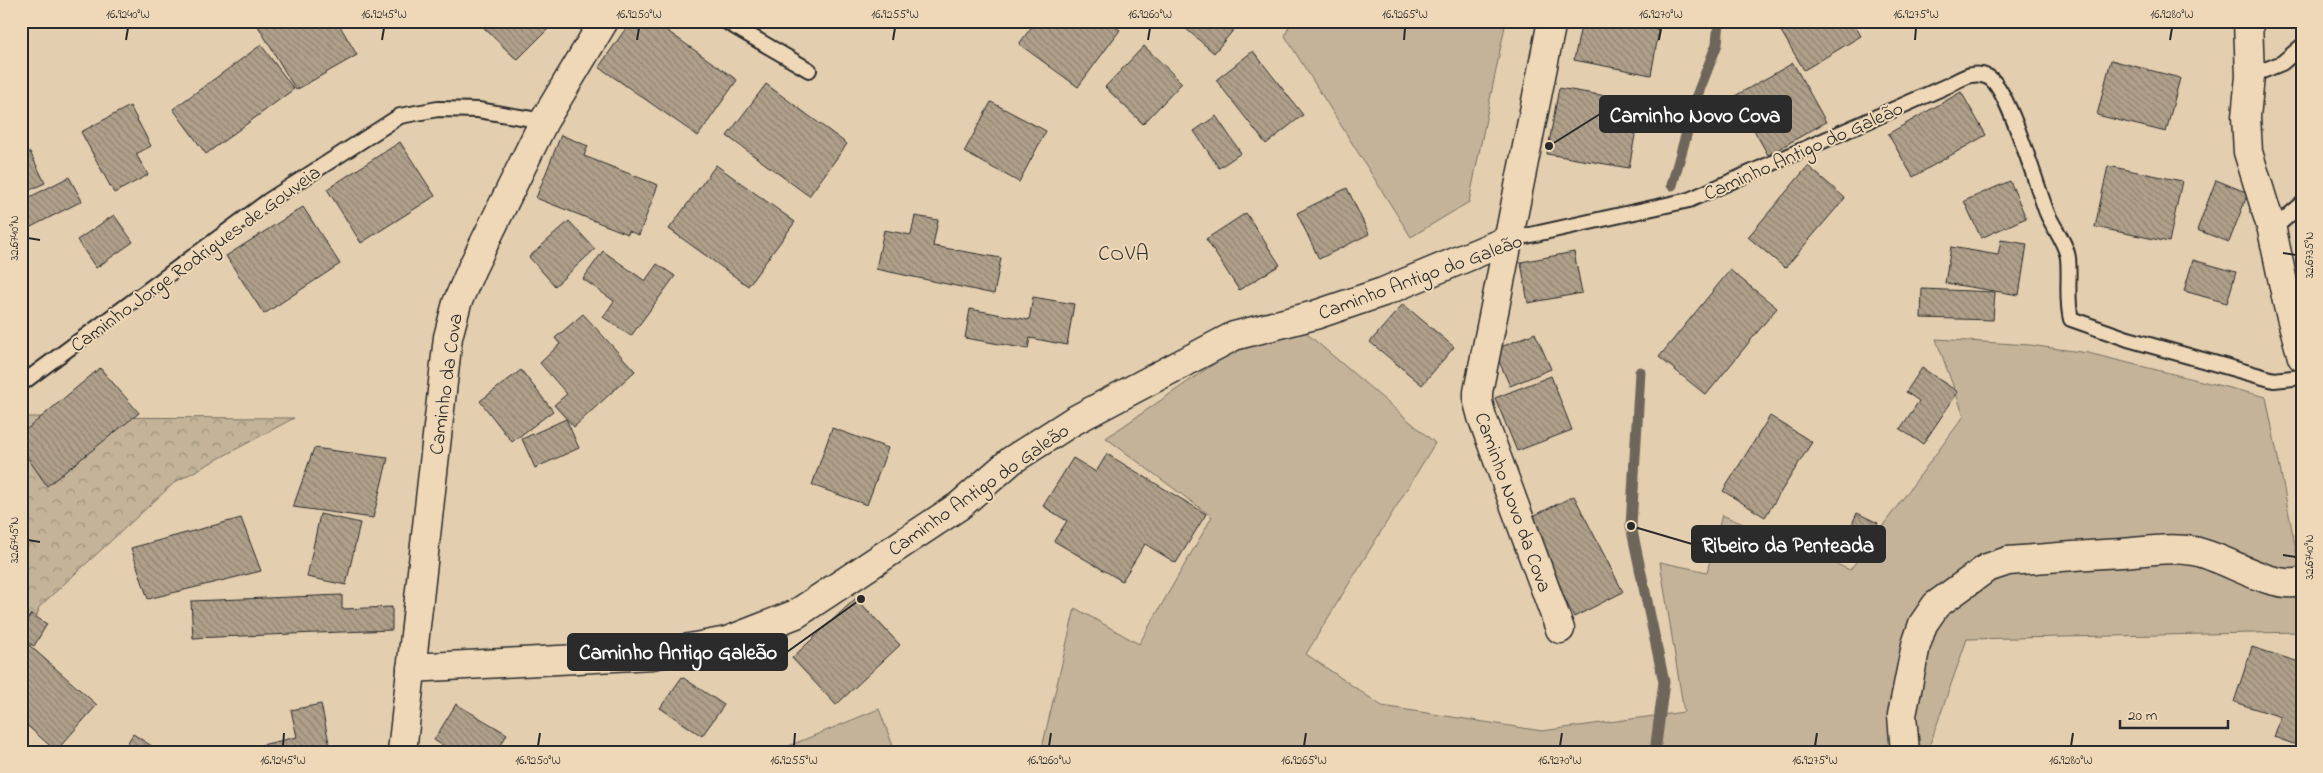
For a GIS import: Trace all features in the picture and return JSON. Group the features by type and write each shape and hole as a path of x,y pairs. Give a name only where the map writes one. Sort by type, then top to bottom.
{"street":[{"name":"Caminho da Cova","path":"402,752 448,337 457,303 544,121 604,21"},
{"name":"Caminho Novo da Cova","path":"1552,21 1478,392 1478,402 1560,629"},
{"path":"2248,21 2250,76 2246,117 2248,152 2272,230 2288,306 2302,357"},
{"name":"Caminho Antigo do Galeão","path":"411,668 652,655 727,641 796,614 959,506 1012,460 1073,421 1234,336 1316,315 1383,292 1508,240"},
{"path":"1905,752 1902,715 1916,645 1923,624 1936,605 1987,568 2008,561 2165,549 2193,551 2213,556 2267,578 2293,584 2302,582"}],"lane":[{"path":"725,21 809,70"},
{"path":"2250,76 2282,63 2302,46"},
{"name":"Caminho Antigo do Galeão","path":"1508,240 1689,200 1969,74 1988,77 1996,84 2014,120 2048,213 2068,257 2068,308 2072,319 2128,339 2274,380 2302,377"},
{"name":"Caminho Jorge Rodrigues de Gouveia","path":"21,384 268,200 400,116 438,109 478,110 544,121"},
{"path":"2272,230 2302,204"}],"green space":[{"path":"1291,21 1506,21 1469,202 1411,237 1285,36"},
{"path":"1305,332 1435,443 1306,654 1382,706 1542,731 1684,712 1660,562 1707,572 1722,515 1850,570 1964,416 1936,339 2030,345 2088,353 2266,397 2302,581 2302,632 1967,639 1930,744 1933,752 1041,752 1075,608 1139,644 1212,517 1106,438 1231,352"},
{"path":"21,417 294,418 175,482 39,607 21,687"},
{"path":"879,709 894,749 893,752 774,752"}],"building":[{"path":"255,21 337,21 357,55 296,90"},
{"path":"477,21 556,21 517,60"},
{"path":"631,21 653,21 737,80 698,136 599,67"},
{"path":"1036,21 1108,21 1120,30 1078,87 1019,44"},
{"path":"1177,21 1241,21 1214,53"},
{"path":"1582,21 1614,21 1659,30 1651,75 1574,60"},
{"path":"1775,21 1852,21 1861,36 1804,70"},
{"path":"2151,21 2171,21 2165,30"},
{"path":"261,45 294,89 206,154 173,109"},
{"path":"1144,46 1182,83 1143,124 1105,87"},
{"path":"1253,51 1303,115 1266,144 1216,80"},
{"path":"2111,60 2180,78 2166,132 2097,115"},
{"path":"1793,63 1826,122 1768,155 1735,96"},
{"path":"766,84 847,144 809,196 727,136"},
{"path":"1559,88 1641,102 1629,168 1547,154"},
{"path":"1961,92 1986,135 1913,177 1888,134"},
{"path":"991,102 1046,131 1019,182 964,152"},
{"path":"130,106 151,146 136,154 148,175 114,193 81,132"},
{"path":"1216,116 1241,153 1219,168 1194,131"},
{"path":"561,135 588,146 584,156 658,185 639,235 629,231 628,234 536,198"},
{"path":"400,142 435,196 361,243 327,189"},
{"path":"30,152 45,183 21,194 21,157"},
{"path":"716,165 795,222 748,286 669,229"},
{"path":"1808,166 1845,198 1785,268 1748,237"},
{"path":"2108,166 2182,181 2169,242 2095,227"},
{"path":"69,177 82,201 21,232 21,208 29,204 26,199"},
{"path":"2216,180 2248,193 2229,242 2197,230"},
{"path":"2010,181 2026,218 1981,238 1964,201"},
{"path":"1347,188 1369,234 1319,259 1297,213"},
{"path":"303,207 340,264 264,314 226,256"},
{"path":"1246,213 1280,265 1239,290 1206,239"},
{"path":"114,215 133,242 96,268 77,240"},
{"path":"915,216 938,220 933,246 1001,258 994,294 876,269 884,230 911,235"},
{"path":"569,221 595,249 555,286 529,257"},
{"path":"2001,240 2027,244 2019,295 1945,283 1951,247 1998,255"},
{"path":"603,251 645,281 657,264 675,276 631,336 603,317 614,301 583,279"},
{"path":"1574,252 1582,293 1528,303 1521,262"},
{"path":"2193,260 2236,272 2227,303 2184,291"},
{"path":"1730,270 1777,308 1706,395 1659,357"},
{"path":"1922,289 1995,292 1993,320 1921,318"},
{"path":"1033,297 1074,304 1067,345 1030,338 1028,349 965,338 970,309 1029,320"},
{"path":"1403,304 1454,347 1422,385 1370,342"},
{"path":"583,314 635,371 574,427 554,405 567,394 540,363 560,344 555,338"},
{"path":"1535,333 1551,369 1510,386 1494,350"},
{"path":"100,368 139,413 47,486 21,448 21,434"},
{"path":"1922,368 1958,392 1923,444 1900,429 1919,401 1906,392"},
{"path":"521,370 553,411 512,442 480,401"},
{"path":"1551,376 1572,430 1517,451 1495,398"},
{"path":"1770,416 1812,442 1765,517 1723,491"},
{"path":"566,419 579,448 535,468 522,439"},
{"path":"832,428 888,448 867,505 812,485"},
{"path":"314,448 388,458 373,518 293,507"},
{"path":"1107,454 1206,514 1176,563 1145,544 1122,581 1054,541 1067,521 1043,506 1073,458 1096,472"},
{"path":"1574,496 1623,592 1574,617 1525,520"},
{"path":"1857,513 1878,523 1868,543 1848,533"},
{"path":"320,514 360,523 346,585 307,577"},
{"path":"241,518 261,571 148,599 131,548"},
{"path":"342,595 342,609 392,607 392,630 193,638 191,601"},
{"path":"856,598 900,645 836,705 792,658"},
{"path":"31,614 47,624 34,646 21,638 21,629"},
{"path":"29,645 97,705 56,751 21,720 21,654"},
{"path":"2252,647 2302,663 2302,747 2274,737 2281,717 2234,702"},
{"path":"682,677 724,705 702,736 660,708"},
{"path":"321,704 331,752 245,752 244,749 297,737 291,710"},
{"path":"456,704 507,734 497,752 453,752 434,740"},
{"path":"133,734 161,752 122,752"}],"waterway":[{"path":"1672,185 1698,93 1717,44 1719,21"},
{"path":"1640,372 1631,526 1664,682 1655,752"}],"place":[{"name":"Caminho Novo Cova","path":"1549,146"},
{"name":"Ribeiro da Penteada","path":"1631,526"},
{"name":"Caminho Antigo Galeão","path":"861,599"}],"district":[{"name":"COVA","path":"1124,253"}]}
